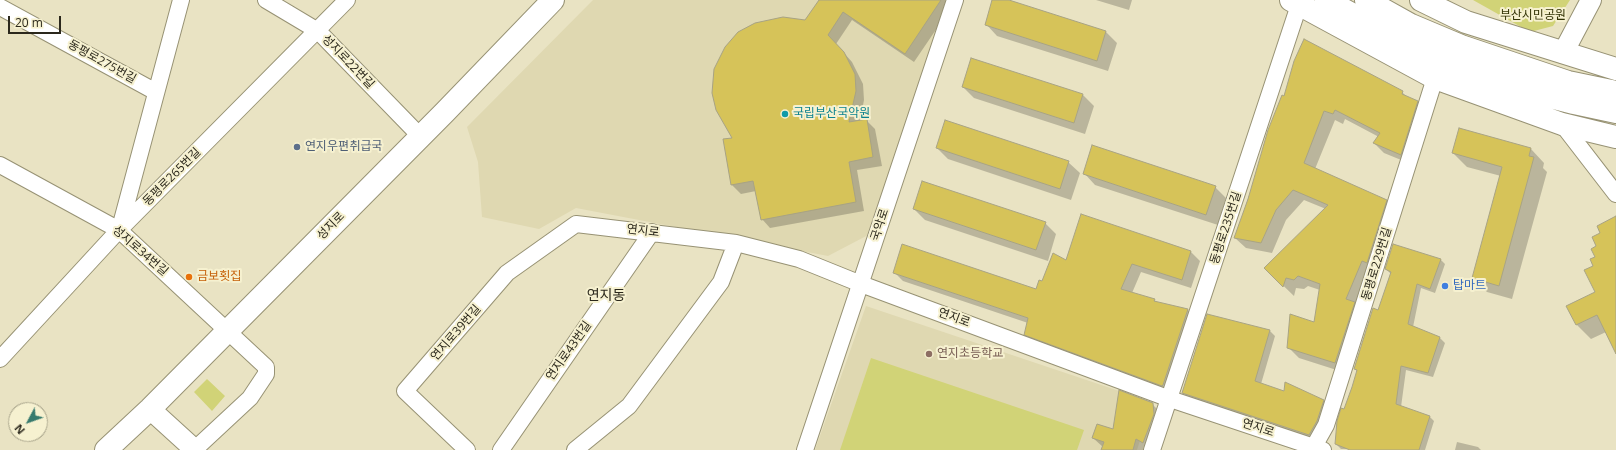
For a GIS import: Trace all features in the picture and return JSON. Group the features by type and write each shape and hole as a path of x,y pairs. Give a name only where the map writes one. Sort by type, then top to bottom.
{"main road":[{"name":"성지로","path":"106,450 150,409 553,0"},
{"path":"1366,0 1411,25 1461,46 1568,82 1616,92"},
{"path":"1421,0 1466,22 1616,69"},
{"path":"1329,2 1405,43 1460,67 1520,89 1616,112"},
{"path":"1295,3 1435,78 1562,124 1616,137"}],"street":[{"path":"119,230 181,0"},
{"name":"성지로22번길","path":"266,0 318,31 420,136"},
{"name":"동평로265번길","path":"0,359 119,230 318,31 347,0"},
{"name":"국악로","path":"805,450 955,0"},
{"path":"1563,53 1591,0"},
{"name":"동평로235번길","path":"1152,450 1170,399 1295,3"},
{"name":"동평로275번길","path":"0,7 156,92"},
{"name":"동평로229번길","path":"1317,449 1326,425 1435,78"},
{"path":"1562,124 1616,194"},
{"name":"성지로34번길","path":"0,165 119,230 227,330 262,360 266,367 266,374 250,398 194,450"},
{"name":"연지로","path":"576,224 736,243 799,258 861,284 1170,399 1317,449"},
{"name":"연지로39번길","path":"467,450 405,391 507,273 576,224"},
{"name":"연지로43번길","path":"500,450 652,232"},
{"path":"575,450 629,406 721,282 736,243"},
{"path":"150,409 194,450"}],"shaded area":[{"path":"593,0 946,0 870,234 828,256 576,208 539,229 482,217 478,162 467,127"},
{"name":"연지초등학교","path":"866,306 1152,402 1137,450 815,450"}],"green space":[{"name":"부산시민공원","path":"1473,0 1570,0 1553,26 1530,32"},
{"path":"871,358 1084,430 1077,450 840,450"},
{"path":"207,379 225,396 212,411 194,392"}],"building":[{"name":"국립부산국악원","path":"819,0 941,0 905,54 843,12 828,35 844,52 855,74 856,91 849,122 867,119 873,157 849,162 856,202 761,220 753,181 731,185 723,139 732,138 716,110 712,93 714,69 725,47 738,32 755,23 783,17 805,20"},
{"path":"992,0 1009,0 1106,31 1097,61 985,25"},
{"path":"1304,39 1403,91 1402,94 1418,101 1401,155 1373,143 1380,133 1335,110 1333,114 1324,111 1304,163 1387,200 1367,263 1362,261 1346,299 1355,302 1335,363 1287,348 1290,314 1314,322 1320,284 1298,276 1294,280 1286,278 1283,287 1264,268 1328,205 1293,190 1276,210 1261,243 1234,238 1248,199 1268,130 1282,95 1284,96 1294,61"},
{"path":"971,58 1083,94 1074,123 962,87"},
{"path":"945,120 1069,161 1060,189 936,148"},
{"path":"1459,128 1531,148 1529,156 1534,157 1499,286 1472,278 1502,167 1452,153"},
{"path":"1092,145 1216,186 1206,215 1083,174"},
{"path":"922,181 1046,222 1036,250 913,209"},
{"path":"1081,214 1191,251 1182,280 1132,264 1121,289 1155,299 1154,301 1188,309 1162,386 1024,335 1028,318 893,273 902,244 1036,289 1039,280 1042,281 1053,253 1066,260"},
{"path":"1616,216 1616,354 1597,315 1576,325 1566,306 1595,292 1584,270 1593,266 1590,259 1595,257 1591,249 1596,246 1592,237 1600,233 1597,226"},
{"path":"1393,244 1441,259 1430,289 1417,284 1408,324 1440,337 1428,373 1401,366 1396,404 1430,416 1419,450 1350,450 1335,444 1337,421 1341,408 1344,409 1352,387 1357,370 1354,369 1373,308 1378,310 1391,272 1385,269"},
{"path":"1207,314 1270,330 1255,381 1284,391 1285,382 1324,400 1317,421 1309,435 1182,393"},
{"path":"1119,390 1153,403 1154,414 1143,443 1136,439 1133,450 1101,450 1104,442 1092,438 1097,424 1113,429"}],"place":[{"name":"국립부산국악원","path":"785,114"},
{"name":"연지우편취급국","path":"297,147"},
{"name":"금보횟집","path":"189,277"},
{"name":"탑마트","path":"1445,286"},
{"name":"연지초등학교","path":"929,354"}],"district":[{"name":"연지동","path":"606,296"}]}
